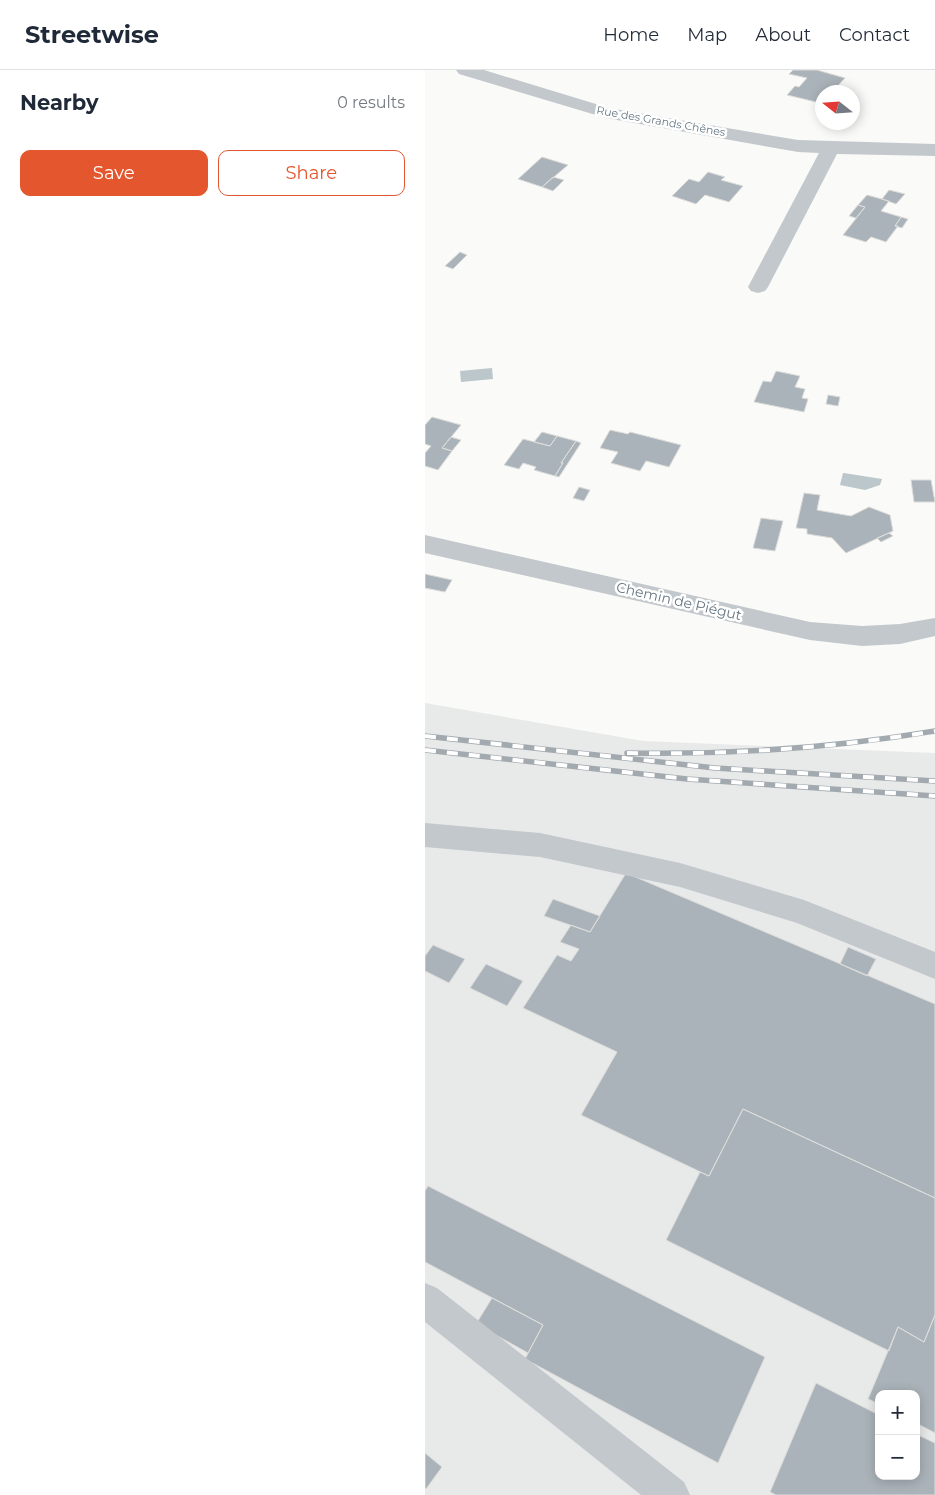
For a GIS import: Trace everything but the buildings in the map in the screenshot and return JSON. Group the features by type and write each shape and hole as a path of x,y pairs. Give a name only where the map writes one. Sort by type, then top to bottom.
{"street":[{"name":"Rue des Grands Chênes","path":"465,70 606,113 797,146 935,150"},
{"path":"758,287 831,148"},
{"name":"Chemin de Piégut","path":"425,544 810,631 862,636 900,634 935,627"},
{"path":"425,834 540,845 680,875 740,892 804,914 935,966"},
{"path":"425,1300 671,1495"}],"shaded area":[{"path":"492,368 493,379 461,382 460,371"},
{"path":"843,473 882,479 880,485 865,490 840,485"},
{"path":"425,703 643,741 935,753 935,1495 425,1495"}],"railway":[{"path":"627,753 705,753 782,749 858,742 935,731"},
{"path":"425,736 715,768 935,781"},
{"path":"425,750 687,779 935,796"}]}
